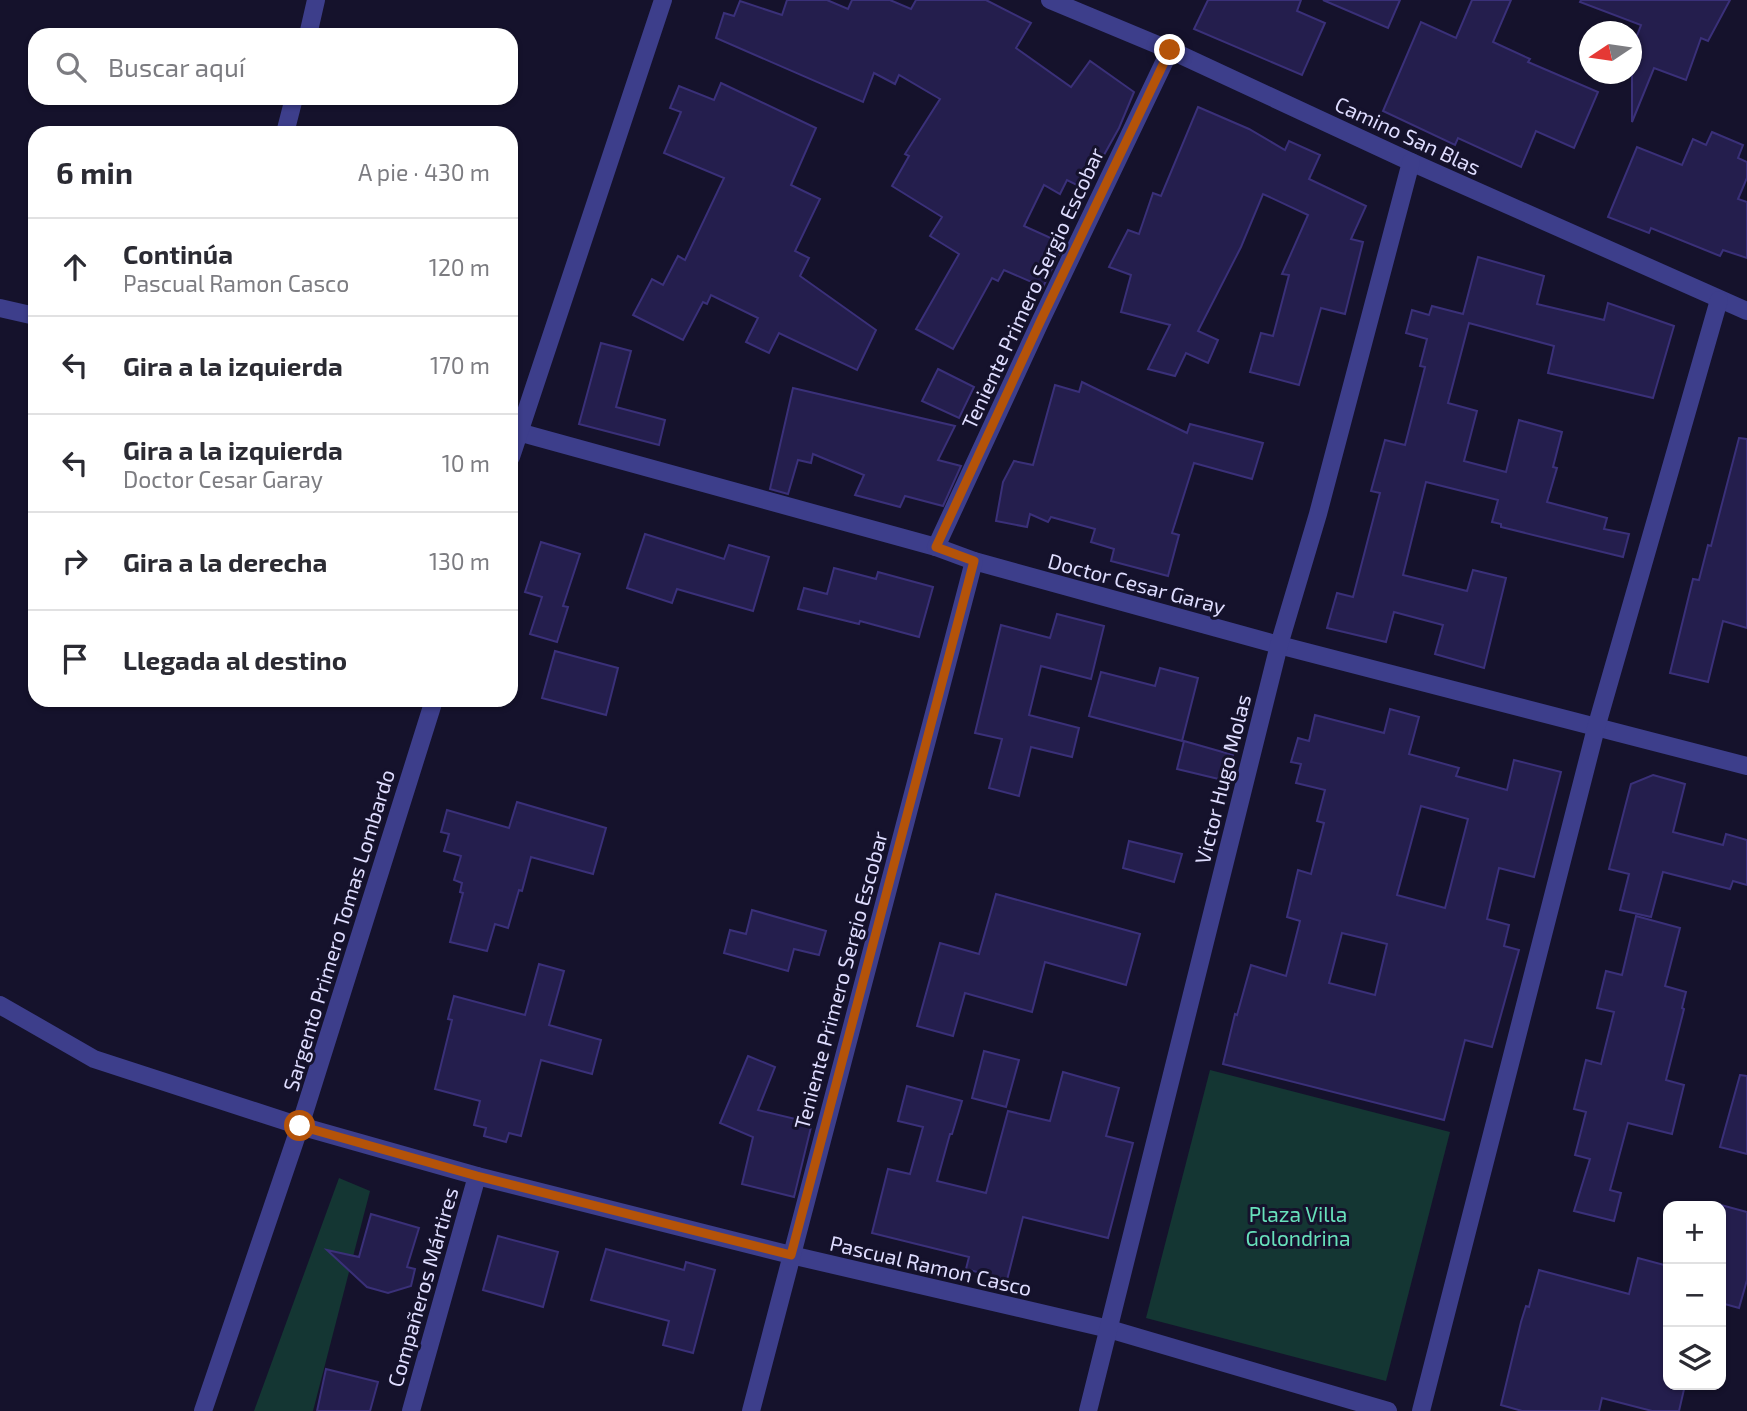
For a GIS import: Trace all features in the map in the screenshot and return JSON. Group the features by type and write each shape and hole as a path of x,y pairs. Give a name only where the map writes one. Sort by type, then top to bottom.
{"street":[{"path":"310,28 316,0"},
{"path":"518,422 663,0"},
{"name":"Camino San Blas","path":"1050,0 1170,50 1411,162 1747,311"},
{"name":"Teniente Primero Sergio Escobar","path":"936,547 1170,50"},
{"path":"287,126 291,105"},
{"name":"Victor Hugo Molas","path":"1088,1411 1279,645 1318,514 1411,162"},
{"path":"1421,1411 1596,728 1718,300"},
{"path":"0,308 28,314"},
{"name":"Doctor Cesar Garay","path":"518,432 1279,645 1747,766"},
{"name":"Teniente Primero Sergio Escobar","path":"751,1411 974,561"},
{"name":"Sargento Primero Tomas Lombardo","path":"203,1411 300,1126 433,707"},
{"name":"Pascual Ramon Casco","path":"0,1005 94,1059 300,1126 477,1176 791,1255 1109,1329 1388,1411"},
{"name":"Compañeros Mártires","path":"411,1411 477,1176"}],"green space":[{"name":"Plaza Villa Golondrina","path":"1210,1070 1450,1132 1386,1381 1146,1318"},
{"path":"339,1178 370,1191 313,1411 254,1411"}],"building":[{"path":"787,0 827,0 848,9 852,0 890,0 911,9 916,0 986,0 1031,23 1016,48 1071,87 1090,61 1134,92 1119,128 1085,189 1067,180 1060,194 1044,185 1024,226 1064,244 1043,287 1004,270 998,281 992,278 953,349 916,329 959,254 930,236 942,217 892,186 909,156 905,154 940,99 899,75 895,84 874,73 863,102 716,38 724,13 734,16 740,1 782,15"},
{"path":"1208,0 1301,0 1297,11 1325,23 1302,75 1194,29"},
{"path":"1323,0 1400,0 1388,28"},
{"path":"1472,0 1511,0 1493,42 1530,59 1528,62 1598,92 1574,148 1536,131 1521,167 1458,138 1455,145 1383,111 1421,22 1456,38"},
{"path":"1730,0 1708,41 1701,38 1686,80 1654,68 1632,122 1632,84 1642,84 1642,21 1630,21 1580,2"},
{"path":"721,83 816,128 791,185 820,199 795,251 809,258 800,276 876,330 857,370 779,333 769,353 746,342 758,318 711,295 707,304 703,302 683,340 633,315 652,279 663,285 678,256 685,260 724,178 664,153 681,112 670,108 679,86 714,100"},
{"path":"1198,107 1249,129 1285,150 1289,141 1320,155 1309,179 1366,206 1351,239 1363,242 1345,314 1321,308 1299,385 1250,372 1261,333 1273,336 1289,275 1282,274 1308,215 1263,194 1241,247 1198,331 1218,340 1208,363 1186,353 1175,376 1148,369 1170,325 1121,312 1131,275 1109,267 1128,230 1139,234 1153,193 1161,196"},
{"path":"1712,132 1743,145 1738,158 1747,162 1747,178 1738,199 1747,202 1747,258 1723,250 1720,256 1651,228 1649,233 1608,217 1637,147 1682,165 1693,139 1706,145"},
{"path":"1478,257 1544,276 1537,304 1604,320 1608,303 1674,326 1653,398 1548,373 1554,346 1469,323 1448,403 1477,411 1464,461 1506,472 1519,420 1562,432 1553,467 1557,468 1547,502 1607,518 1604,529 1629,534 1623,557 1501,527 1501,524 1492,522 1498,500 1426,482 1403,575 1467,591 1473,570 1506,578 1484,668 1435,654 1443,625 1394,612 1386,642 1327,628 1337,593 1353,597 1380,493 1371,491 1385,440 1405,445 1425,367 1420,366 1427,339 1406,333 1412,310 1429,315 1432,306 1463,314"},
{"path":"601,343 631,351 616,407 665,420 659,445 579,424"},
{"path":"938,369 974,387 959,418 922,401"},
{"path":"1082,382 1187,433 1190,424 1263,443 1252,479 1194,463 1172,533 1179,535 1168,576 1111,561 1114,549 1091,542 1095,529 1051,517 1048,522 1030,514 1027,527 996,521 1003,482 1014,461 1033,465 1055,385 1079,392"},
{"path":"793,388 955,426 938,460 961,466 943,506 905,496 900,507 855,495 864,475 813,454 811,463 798,460 788,494 770,489"},
{"path":"1739,438 1747,439 1747,628 1723,621 1708,682 1670,673 1693,579 1699,580 1708,545 1711,546"},
{"path":"645,534 724,559 729,545 769,557 753,611 677,589 672,603 627,588"},
{"path":"541,542 580,554 563,606 568,607 557,642 530,634 542,597 525,592"},
{"path":"834,568 876,579 878,572 933,587 919,637 860,621 859,624 798,609 804,588 827,594"},
{"path":"1057,614 1104,626 1091,679 1041,666 1029,715 1079,728 1072,757 1031,747 1019,796 989,788 1002,739 975,733 1001,625 1050,638"},
{"path":"555,651 618,668 606,715 542,698"},
{"path":"1160,668 1198,678 1182,741 1089,716 1101,672 1155,686"},
{"path":"1390,709 1419,717 1409,754 1459,768 1456,776 1507,790 1514,760 1561,772 1534,877 1499,868 1487,919 1509,925 1504,946 1519,950 1492,1047 1465,1040 1444,1120 1223,1064 1251,965 1286,976 1300,921 1287,917 1298,870 1311,874 1324,823 1317,821 1325,790 1296,783 1301,764 1291,762 1298,738 1309,741 1315,715 1384,733","holes":["1421,806 1468,819 1445,908 1397,895","1342,933 1387,944 1375,995 1329,983"]},
{"path":"1184,741 1233,755 1227,781 1177,769"},
{"path":"1653,775 1685,784 1673,832 1723,845 1726,834 1747,840 1747,885 1733,881 1730,889 1663,872 1651,917 1620,910 1629,874 1609,869 1631,784"},
{"path":"517,802 606,828 593,874 531,857 508,928 495,924 487,951 450,942 463,893 460,892 462,883 454,880 461,856 444,851 449,834 441,832 447,810 509,828"},
{"path":"1129,841 1182,854 1174,882 1123,868"},
{"path":"996,894 1140,934 1126,985 1045,962 1032,1012 965,993 953,1036 917,1026 940,943 979,954"},
{"path":"752,910 826,931 819,955 794,949 788,971 724,953 730,930 746,934"},
{"path":"1636,916 1680,928 1665,986 1686,992 1666,1080 1684,1085 1672,1134 1628,1123 1610,1190 1621,1193 1614,1221 1574,1211 1590,1159 1575,1155 1586,1112 1574,1109 1586,1060 1601,1064 1614,1012 1597,1008 1606,971 1622,975"},
{"path":"539,964 564,971 549,1025 601,1040 592,1074 541,1060 521,1136 509,1133 506,1142 484,1136 486,1128 474,1125 480,1101 435,1089 452,1020 448,1019 454,996 525,1015"},
{"path":"984,1051 1019,1060 1006,1107 972,1098"},
{"path":"748,1056 775,1067 758,1110 812,1123 794,1197 742,1184 753,1137 720,1123"},
{"path":"1063,1072 1119,1088 1106,1136 1133,1143 1108,1238 1023,1217 1007,1280 966,1269 969,1257 872,1233 888,1169 910,1174 923,1127 898,1121 907,1086 962,1101 937,1181 986,1193 1008,1111 1050,1121"},
{"path":"1740,1075 1747,1076 1747,1154 1720,1147"},
{"path":"1726,1206 1747,1212 1747,1280 1739,1308 1726,1304"},
{"path":"371,1214 419,1228 407,1267 415,1269 411,1286 388,1293 367,1287 327,1250 359,1257"},
{"path":"498,1236 558,1252 543,1307 483,1290"},
{"path":"606,1249 684,1270 686,1262 715,1270 693,1353 663,1345 669,1321 591,1300"},
{"path":"1638,1258 1663,1265 1663,1390 1684,1390 1679,1411 1652,1411 1602,1398 1599,1411 1522,1411 1501,1405 1521,1322 1526,1306 1529,1307 1539,1270 1629,1294"},
{"path":"326,1369 378,1382 370,1411 317,1411"}],"route":[{"path":"300,1126 477,1176 791,1255 974,561 936,547 1170,50"}]}
